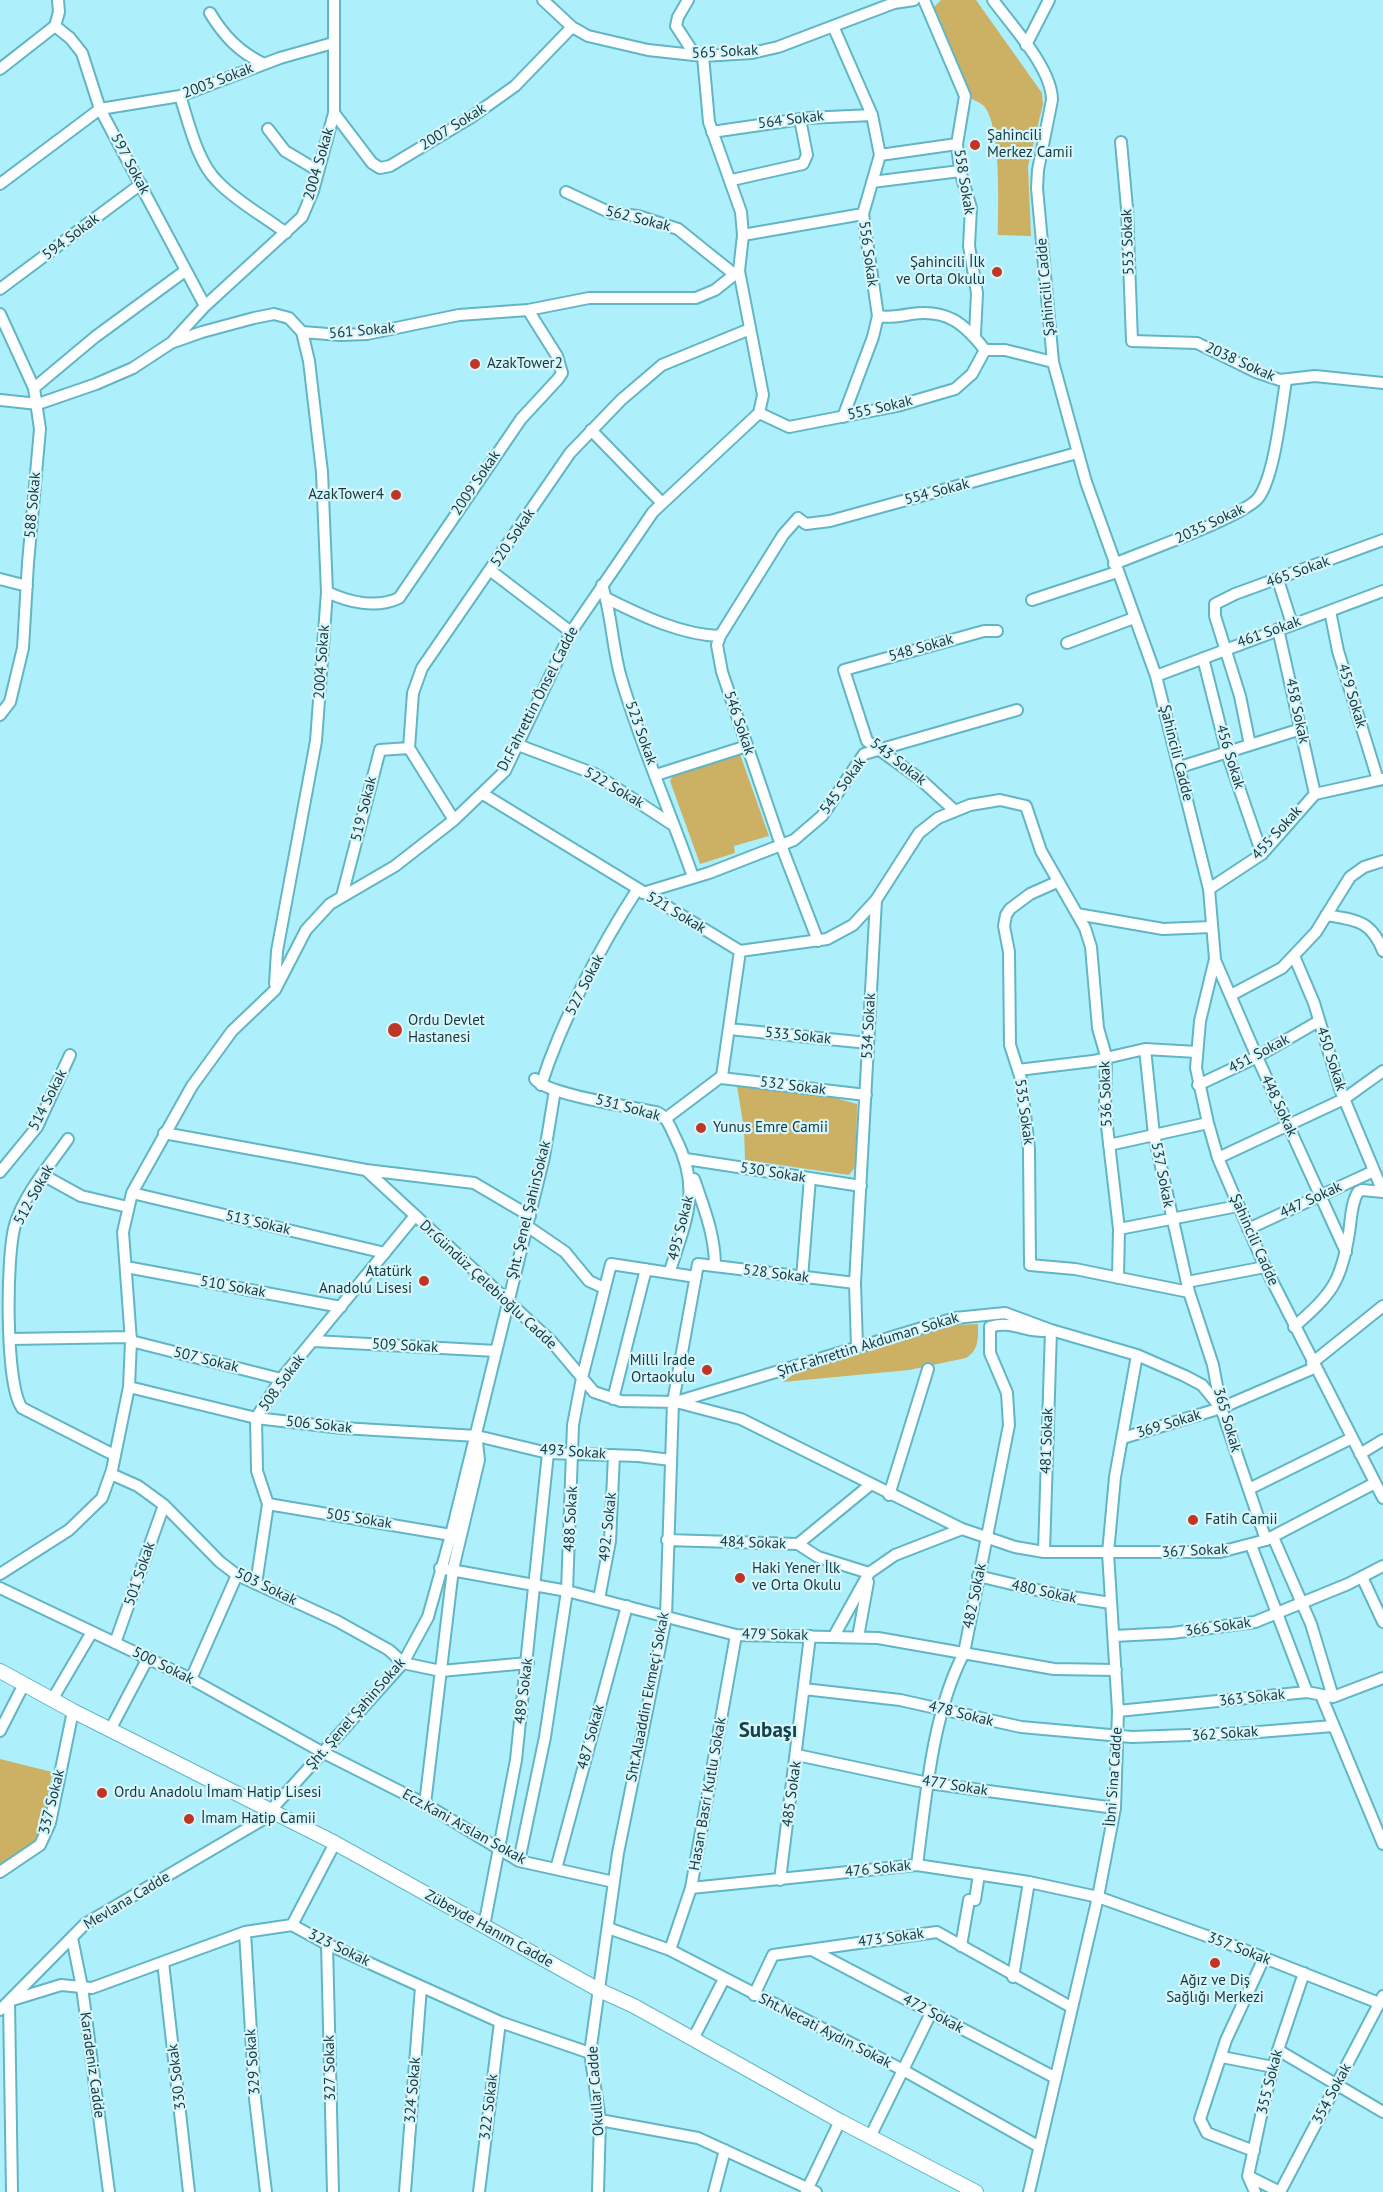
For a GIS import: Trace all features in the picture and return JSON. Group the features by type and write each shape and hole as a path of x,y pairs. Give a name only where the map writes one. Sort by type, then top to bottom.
{"main road":[{"name":"Zübeyde Hanım Cadde","path":"0,1671 73,1711 334,1843 599,1990 976,2192"}],"street":[{"path":"0,69 54,26 59,12 58,0"},
{"name":"2004 Sokak","path":"171,344 205,306 302,218 313,191 334,113 334,0"},
{"name":"565 Sokak","path":"543,0 572,27 588,36 610,43 699,55 752,53 778,47 893,2 914,0"},
{"path":"688,0 676,26 699,55 712,132 732,180 741,212 743,235 737,273 763,395 759,413"},
{"name":"558 Sokak","path":"924,0 965,96 957,144 960,171 971,208 969,246 977,292 975,335"},
{"name":"Şahincili Cadde","path":"993,0 1039,63 1052,93 1037,188 1053,362 1077,453 1156,676 1209,890 1215,959 1200,1021 1197,1052 1198,1085 1218,1158 1265,1267 1313,1365 1380,1490"},
{"path":"1026,45 1049,0"},
{"path":"210,13 226,38 252,58 264,64"},
{"name":"597 Sokak","path":"54,26 70,38 82,53 100,110 205,306"},
{"name":"556 Sokak","path":"833,26 872,115 880,154 862,214 878,316 873,338 843,417"},
{"name":"2007 Sokak","path":"334,113 372,164 380,168 390,166 470,118 515,86 572,27"},
{"name":"2003 Sokak","path":"100,110 180,96 264,64 333,43"},
{"path":"180,96 194,136 212,176 225,189 286,233"},
{"path":"0,184 100,110"},
{"name":"564 Sokak","path":"712,132 840,114 872,115"},
{"path":"732,180 803,164 807,155 800,119"},
{"path":"268,129 285,151 317,170"},
{"name":"553 Sokak","path":"1120,142 1127,208 1132,341"},
{"path":"880,154 957,144"},
{"path":"872,182 960,171"},
{"name":"594 Sokak","path":"0,289 141,184"},
{"name":"562 Sokak","path":"566,192 611,213 638,216 678,229 737,273"},
{"path":"743,235 862,214"},
{"path":"34,388 95,336 185,271"},
{"name":"561 Sokak","path":"302,332 340,335 367,334 459,315 528,310 589,298 696,298 715,290 737,273"},
{"name":"2009 Sokak","path":"327,592 365,603 391,601 399,598 521,419 558,379 562,373 557,356 528,310"},
{"path":"878,316 934,313 955,320 975,335 986,350 1005,350 1053,362"},
{"name":"588 Sokak","path":"0,314 34,388 40,429 23,648 10,702 0,715"},
{"path":"0,400 38,404 96,384 133,368 171,344 202,332 274,314 289,318 302,332"},
{"name":"520 Sokak","path":"409,748 409,721 416,680 570,453 621,400 662,365 750,329"},
{"name":"2004 Sokak","path":"275,990 277,951 316,741 327,592 322,472 309,362 302,332"},
{"name":"2038 Sokak","path":"1132,341 1197,343 1266,377 1286,381 1315,376 1383,383"},
{"name":"555 Sokak","path":"759,413 789,427 897,406 955,389 972,374 986,350"},
{"name":"2035 Sokak","path":"1032,600 1116,568 1241,512 1259,497 1268,479 1286,381"},
{"name":"Dr.Fahrettin Önsel Cadde","path":"0,1574 85,1517 102,1498 111,1474 129,1387 131,1339 123,1232 128,1207 132,1194 164,1133 212,1056 232,1031 275,990 306,930 322,912 342,896 395,866 454,820 505,771 571,632 602,585 662,503 759,413"},
{"path":"591,430 662,503"},
{"name":"554 Sokak","path":"720,636 758,574 798,518 806,524 830,521 1077,453"},
{"name":"465 Sokak","path":"1226,648 1215,606 1220,600 1383,540"},
{"path":"491,571 571,632"},
{"path":"0,579 27,586"},
{"path":"1278,580 1292,624"},
{"name":"523 Sokak","path":"602,585 608,599 612,643 622,680 693,877"},
{"name":"461 Sokak","path":"1156,676 1383,591"},
{"path":"608,599 680,629 703,635 720,636"},
{"name":"459 Sokak","path":"1330,610 1338,651 1380,780"},
{"path":"1067,643 1134,618"},
{"name":"458 Sokak","path":"1278,629 1315,794"},
{"name":"548 Sokak","path":"844,670 984,630 997,632"},
{"name":"546 Sokak","path":"720,636 717,645 719,661 782,845 818,941"},
{"path":"1226,648 1250,745"},
{"name":"456 Sokak","path":"1203,658 1227,753 1262,854"},
{"name":"543 Sokak","path":"844,670 867,741 920,779 955,811"},
{"name":"545 Sokak","path":"640,891 693,877 794,840 822,816 864,754 1017,710"},
{"path":"1180,768 1301,729"},
{"name":"522 Sokak","path":"518,745 596,774 673,826"},
{"path":"656,775 747,746"},
{"path":"409,748 454,820"},
{"name":"519 Sokak","path":"342,896 380,750 409,748"},
{"name":"455 Sokak","path":"1209,890 1262,854 1315,794 1380,780"},
{"name":"521 Sokak","path":"483,794 740,951"},
{"name":"534 Sokak","path":"856,1347 855,1283 876,900 919,833 938,818 970,805 1000,800 1026,806"},
{"name":"536 Sokak","path":"1026,806 1041,851 1077,914 1091,947 1098,1028 1106,1056 1109,1145 1119,1229 1118,1278"},
{"path":"1231,995 1266,978 1294,956 1316,932 1350,877 1364,867 1383,861"},
{"name":"535 Sokak","path":"1057,882 1030,894 1006,912 1005,918 1009,963 1010,1045 1018,1070 1029,1149 1030,1264 1118,1278"},
{"name":"527 Sokak","path":"537,1083 565,1024 640,891"},
{"path":"721,1078 740,951 818,941 842,933 853,925 876,900"},
{"path":"1077,914 1163,929 1211,927"},
{"path":"1326,915 1366,924 1375,933 1383,951"},
{"name":"450 Sokak","path":"1294,956 1319,1021 1344,1099 1383,1192"},
{"name":"448 Sokak","path":"1215,959 1346,1252"},
{"name":"451 Sokak","path":"1198,1085 1257,1057 1319,1021"},
{"name":"533 Sokak","path":"729,1029 868,1043"},
{"path":"1018,1070 1093,1061 1106,1056 1145,1049 1197,1052"},
{"name":"537 Sokak","path":"1145,1049 1154,1135 1189,1291"},
{"name":"514 Sokak","path":"0,1172 37,1127 70,1055"},
{"path":"1218,1158 1344,1099 1383,1071"},
{"name":"531 Sokak","path":"537,1083 555,1090 656,1112 665,1119 721,1078"},
{"name":"532 Sokak","path":"721,1078 866,1095"},
{"name":"Şht. Şenel ŞahinSokak","path":"271,1812 403,1663 428,1617 477,1436 507,1303 544,1157 555,1090"},
{"name":"495 Sokak","path":"665,1119 686,1159 691,1190 687,1216 670,1272"},
{"path":"1109,1145 1208,1123"},
{"path":"164,1133 366,1170 482,1185 565,1252 589,1281 604,1288"},
{"name":"512 Sokak","path":"68,1138 21,1211 12,1239 10,1339 15,1399 22,1408 114,1455"},
{"path":"686,1159 708,1218 714,1242 716,1266"},
{"name":"530 Sokak","path":"686,1159 861,1186"},
{"name":"447 Sokak","path":"1248,1229 1321,1194 1372,1166"},
{"name":"Dr.Gündüz Çelebioğlu Cadde","path":"366,1170 414,1217 552,1342 594,1392 621,1401 674,1402 741,1419 889,1495 987,1539 1044,1552 1108,1552"},
{"path":"43,1175 81,1196 128,1207"},
{"path":"802,1278 810,1178"},
{"path":"1294,1327 1328,1296 1346,1252 1355,1197 1362,1190 1383,1192"},
{"name":"513 Sokak","path":"132,1194 385,1253"},
{"path":"1119,1229 1238,1206"},
{"name":"508 Sokak","path":"256,1584 268,1504 257,1471 256,1418 281,1379 414,1217"},
{"name":"488 Sokak","path":"519,1861 545,1737 567,1591 574,1454 573,1425 610,1264 696,1276"},
{"name":"528 Sokak","path":"698,1264 855,1283"},
{"name":"Sht.Alaaddin Ekmeçi Sokak","path":"599,1990 614,1882 666,1617 667,1540 674,1402 698,1264"},
{"name":"510 Sokak","path":"126,1267 341,1307"},
{"path":"1118,1278 1189,1291 1265,1267"},
{"path":"614,1399 646,1269"},
{"name":"365 Sokak","path":"1189,1291 1213,1365 1221,1408 1248,1489 1269,1538 1302,1604 1333,1726 1383,1844"},
{"name":"369 Sokak","path":"1123,1438 1221,1408 1313,1365 1382,1309"},
{"name":"Şht.Fahrettin Akduman Sokak","path":"674,1402 955,1318 1005,1313 1051,1330 1137,1355 1202,1385 1221,1408"},
{"name":"482 Sokak","path":"917,1865 928,1783 943,1708 954,1671 963,1653 1009,1425 1007,1393 990,1353 990,1326 1000,1324 1040,1332 1051,1330"},
{"name":"481 Sokak","path":"1044,1552 1051,1330"},
{"name":"507 Sokak","path":"10,1339 131,1339 281,1379"},
{"name":"509 Sokak","path":"314,1341 496,1351"},
{"name":"İbni Sina Cadde","path":"1029,2192 1098,1897 1115,1808 1118,1711 1108,1552 1112,1499 1137,1355"},
{"path":"889,1495 928,1369"},
{"name":"506 Sokak","path":"129,1387 256,1418 342,1428 477,1436"},
{"name":"Şht. Şenel ŞahinSokak","path":"425,1804 453,1569 479,1460 477,1436"},
{"name":"493 Sokak","path":"477,1436 549,1453 671,1460"},
{"path":"1248,1489 1352,1438"},
{"path":"1360,1454 1383,1440"},
{"name":"489 Sokak","path":"484,1926 516,1760 549,1453"},
{"name":"492. Sokak","path":"599,1599 610,1541 614,1455"},
{"name":"503 Sokak","path":"111,1474 138,1486 164,1505 220,1562 237,1575 337,1621 389,1650 403,1663"},
{"path":"798,1544 870,1485"},
{"name":"367 Sokak","path":"1108,1552 1193,1554 1251,1545 1380,1490"},
{"name":"505 Sokak","path":"268,1504 451,1534"},
{"name":"501 Sokak","path":"115,1643 164,1505"},
{"path":"834,1636 869,1573 895,1555 962,1529"},
{"name":"484 Sokak","path":"667,1540 798,1544 818,1557 869,1573"},
{"path":"1251,1545 1307,1692"},
{"name":"366 Sokak","path":"1114,1636 1172,1633 1255,1622 1302,1604 1383,1566"},
{"name":"479 Sokak","path":"440,1568 567,1591 736,1635 878,1638 1054,1669 1116,1670"},
{"path":"858,1638 869,1573"},
{"path":"191,1679 237,1575"},
{"name":"480 Sokak","path":"978,1576 1058,1595 1111,1603"},
{"path":"1362,1577 1383,1622"},
{"name":"500 Sokak","path":"0,1588 191,1679 322,1752"},
{"name":"487 Sokak","path":"556,1869 627,1606"},
{"path":"52,1700 92,1632"},
{"name":"Hasan Basri Kutlu Sokak","path":"670,1950 691,1888 736,1635"},
{"name":"485 Sokak","path":"780,1880 810,1636"},
{"path":"110,1730 148,1658"},
{"path":"403,1663 441,1671 528,1663"},
{"path":"1327,1696 1383,1678"},
{"path":"0,1731 24,1684"},
{"name":"478 Sokak","path":"804,1689 900,1700 943,1708 992,1722 1118,1736"},
{"name":"363 Sokak","path":"1118,1711 1307,1692 1327,1696"},
{"name":"337 Sokak","path":"0,1872 44,1840 50,1823 73,1711"},
{"name":"362 Sokak","path":"1118,1736 1183,1736 1333,1726"},
{"name":"Ecz.Kani Arslan Sokak","path":"322,1752 425,1804 519,1861 614,1882"},
{"name":"477 Sokak","path":"797,1755 928,1783 1115,1808"},
{"name":"Mevlana Cadde","path":"0,2010 85,1924 262,1820 271,1812"},
{"path":"292,1924 334,1843"},
{"name":"476 Sokak","path":"691,1888 917,1865 1029,1882 1098,1897"},
{"path":"961,1946 969,1900 975,1900 979,1875"},
{"path":"1013,1977 1029,1882"},
{"name":"357 Sokak","path":"1098,1897 1381,1999"},
{"name":"323 Sokak","path":"9,2001 61,1985 92,1989 245,1932 292,1924 327,1944 500,2022 590,2054"},
{"name":"Sht.Necati Aydın Sokak","path":"608,1928 670,1950 903,2070 1038,2146"},
{"name":"329 Sokak","path":"245,1932 255,2099 266,2192"},
{"name":"473 Sokak","path":"754,1995 773,1955 937,1932 1013,1977 1071,2007"},
{"name":"Karadeniz Cadde","path":"72,1938 82,1987 109,2192"},
{"name":"327 Sokak","path":"327,1944 333,2192"},
{"name":"472 Sokak","path":"812,1950 1054,2078"},
{"path":"1254,2151 1207,2133 1200,2120 1222,2057 1264,1958"},
{"name":"330 Sokak","path":"163,1962 189,2192"},
{"name":"355 Sokak","path":"1248,2176 1273,2067 1304,1973"},
{"path":"693,2039 724,1979"},
{"name":"324 Sokak","path":"405,2192 421,1987"},
{"name":"Okullar Cadde","path":"598,2192 600,2120 590,2054 599,1990"},
{"name":"354 Sokak","path":"1280,2192 1381,1999"},
{"path":"9,2001 12,2192"},
{"path":"870,2137 931,2013"},
{"name":"322 Sokak","path":"478,2192 500,2022"},
{"path":"1278,2050 1383,2112"},
{"path":"1222,2057 1273,2067"},
{"path":"600,2120 698,2138 810,2191 840,2121"},
{"path":"714,2192 725,2150"},
{"path":"1248,2176 1280,2192"},
{"path":"1248,2176 1255,2192"}],"shaded area":[{"path":"941,0 976,0 1042,93 1043,104 1028,166 1031,236 998,235 998,167 993,130 989,115 983,105 971,98 933,8"},
{"path":"740,754 769,836 734,846 735,853 700,864 670,781 674,773"},
{"path":"737,1086 831,1097 857,1104 856,1166 849,1175 745,1160 744,1129"},
{"path":"978,1324 976,1348 966,1358 909,1370 783,1382 797,1372 954,1325"},
{"path":"0,1759 52,1772 43,1827 38,1841 0,1867"}],"place":[{"name":"Şahincili Merkez Camii","path":"975,145"},
{"name":"Şahincili İlk ve Orta Okulu","path":"997,272"},
{"name":"AzakTower2","path":"475,364"},
{"name":"AzakTower4","path":"396,495"},
{"name":"Ordu Devlet Hastanesi","path":"395,1030"},
{"name":"Yunus Emre Camii","path":"701,1128"},
{"name":"Atatürk Anadolu Lisesi","path":"424,1281"},
{"name":"Milli İrade Ortaokulu","path":"707,1370"},
{"name":"Fatih Camii","path":"1193,1520"},
{"name":"Haki Yener İlk ve Orta Okulu","path":"740,1578"},
{"name":"Ordu Anadolu İmam Hatip Lisesi","path":"102,1793"},
{"name":"İmam Hatip Camii","path":"189,1819"},
{"name":"Ağız ve Diş Sağlığı Merkezi","path":"1215,1963"}],"district":[{"name":"Subaşı","path":"768,1731"}]}
